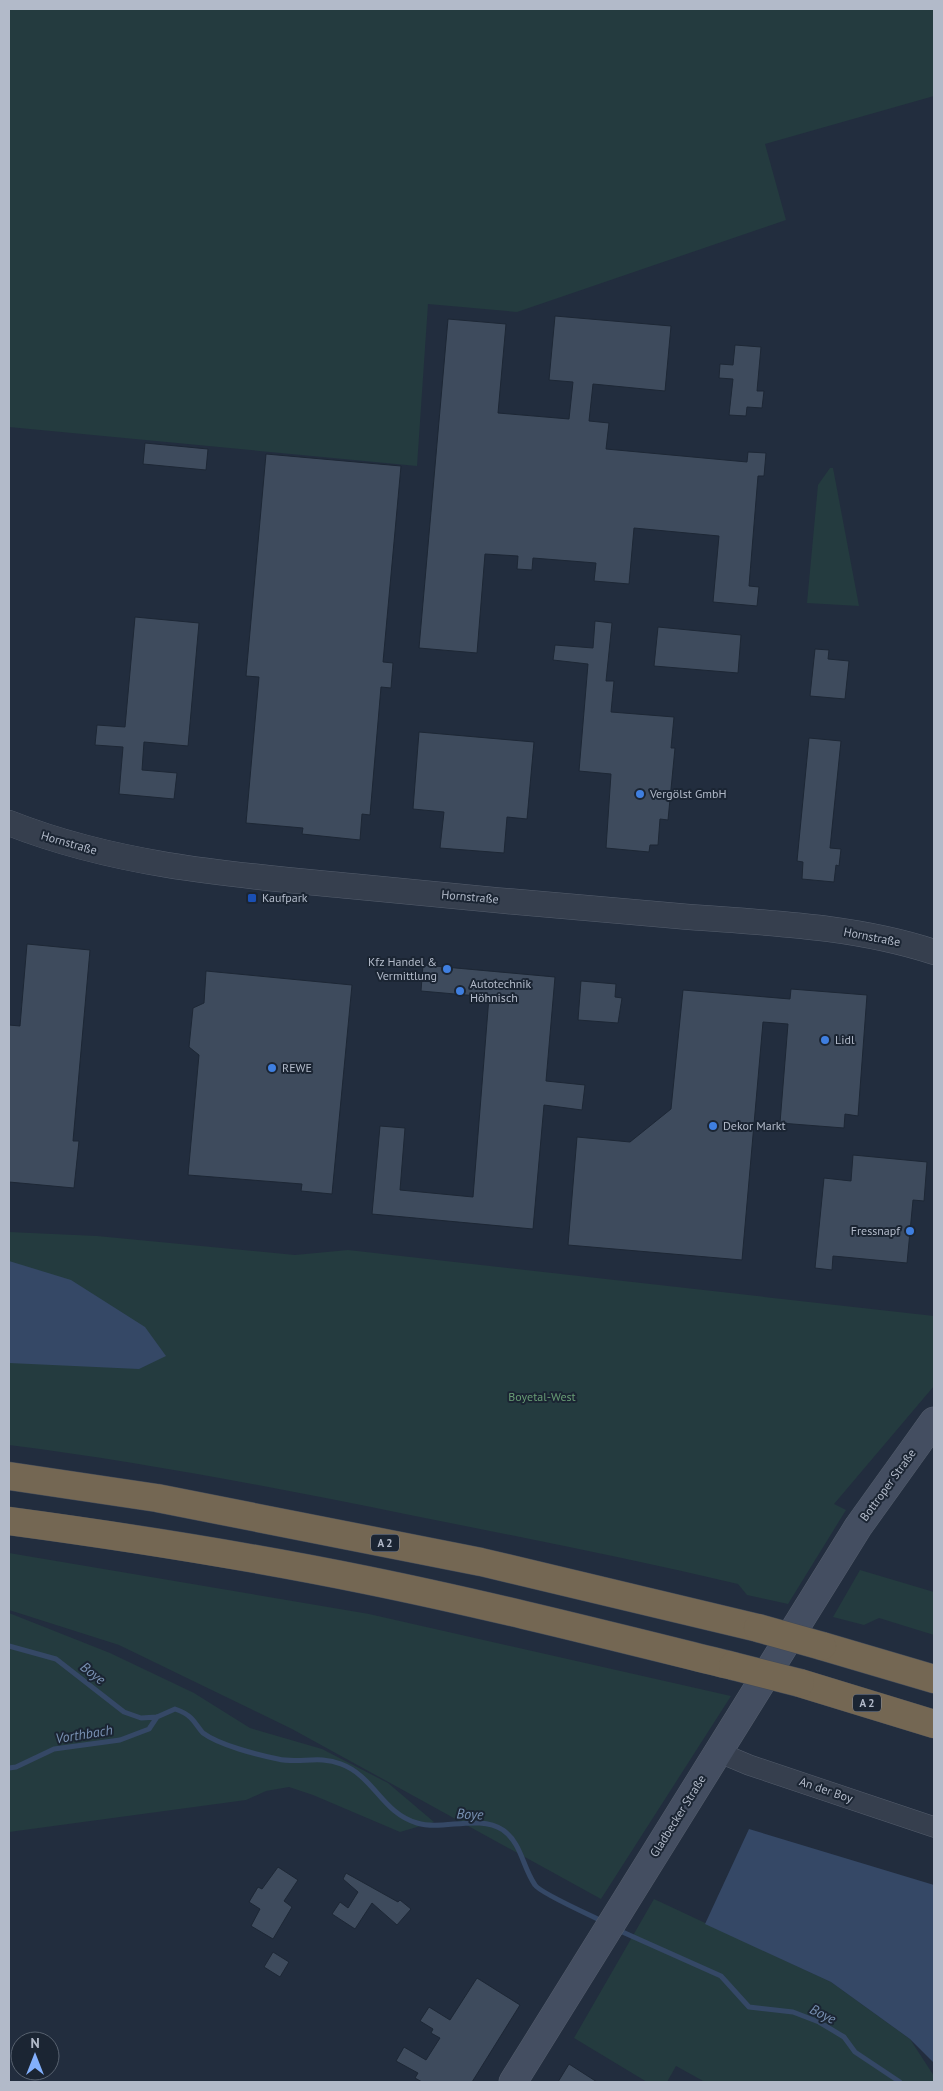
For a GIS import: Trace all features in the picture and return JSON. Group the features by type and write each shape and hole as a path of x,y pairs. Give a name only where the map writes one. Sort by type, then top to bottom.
{"highway":[{"name":"A 2","path":"9,1476 157,1498 481,1562 758,1628 934,1679"},
{"name":"A 2","path":"9,1521 232,1554 496,1608 800,1683 934,1724"}],"main road":[{"name":"Bottroper Straße","path":"844,1551 934,1420"},
{"name":"Gladbecker Straße","path":"513,2082 844,1551"}],"street":[{"name":"Hornstraße","path":"9,823 61,842 173,867 376,889 828,929 884,937 934,952"},
{"name":"An der Boy","path":"718,1752 749,1765 934,1827"}],"green space":[{"path":"9,9 934,9 934,96 765,144 786,220 517,312 428,304 417,466 9,427"},
{"path":"830,468 833,468 859,606 807,603 818,485"},
{"name":"Boyetal-West","path":"9,1232 97,1236 295,1255 348,1250 934,1316 934,1386 834,1504 846,1510 788,1604 747,1595 738,1584 574,1548 210,1476 9,1445"},
{"path":"9,1553 369,1614 731,1696 601,1899 292,1729 119,1645 9,1610"},
{"path":"860,1570 934,1592 934,1635 879,1618 864,1625 833,1617"},
{"path":"9,1613 110,1653 194,1693 250,1728 322,1749 388,1783 434,1822 400,1832 313,1795 289,1787 266,1791 246,1800 9,1832"},
{"path":"654,1899 831,1982 910,2039 934,2076 934,2082 705,2082 676,2066 667,2082 647,2082 574,2038"}],"water":[{"path":"9,1261 71,1280 145,1327 166,1356 139,1369 9,1363"},
{"path":"749,1829 934,1885 934,2063 910,2039 831,1982 705,1924"}],"building":[{"path":"555,316 671,326 665,391 593,384 589,421 609,423 606,449 747,462 748,452 766,453 764,476 758,476 749,586 759,587 757,606 713,602 719,536 634,528 629,584 594,581 596,563 533,558 532,570 517,569 518,556 485,554 477,653 419,648 448,319 506,324 498,413 569,419 573,382 549,380"},
{"path":"735,345 761,347 757,391 764,391 762,408 747,407 746,416 729,415 733,379 719,378 720,364 733,365"},
{"path":"145,443 208,449 206,470 143,464"},
{"path":"266,454 401,466 383,662 393,663 391,688 381,687 370,815 362,814 360,840 302,834 303,828 246,823 259,677 246,676"},
{"path":"135,617 199,623 188,746 144,742 142,770 177,773 174,799 119,794 123,747 95,745 97,725 125,727"},
{"name":"Vergölst GmbH","path":"595,621 612,623 606,681 614,681 611,712 674,717 671,748 675,748 668,820 660,819 658,845 650,845 649,852 606,848 611,774 579,771 588,664 553,660 555,645 593,648"},
{"path":"658,627 741,635 738,673 654,666"},
{"path":"815,649 829,650 828,659 849,661 845,699 810,696"},
{"path":"419,732 534,742 527,819 507,817 504,853 440,848 444,812 413,809"},
{"path":"809,738 841,741 830,848 841,849 839,866 836,865 834,882 802,879 803,862 797,861"},
{"path":"27,944 90,950 73,1141 79,1141 74,1188 9,1182 9,1025 20,1026"},
{"path":"423,965 555,977 546,1081 585,1085 582,1110 544,1105 533,1229 372,1214 380,1126 405,1128 400,1190 473,1197 489,997 421,991"},
{"path":"206,971 352,985 332,1194 301,1191 302,1184 188,1175 199,1055 189,1047 193,1008 204,1003"},
{"path":"581,981 616,984 615,997 622,998 618,1023 578,1020"},
{"name":"Dekor Markt","path":"791,989 867,995 858,1116 845,1114 844,1128 780,1123 788,1024 763,1022 742,1260 568,1245 577,1137 630,1142 671,1109 683,990 790,999"},
{"path":"853,1155 927,1162 924,1201 913,1200 907,1263 833,1256 832,1270 815,1268 824,1178 851,1181"},
{"path":"278,1867 298,1880 284,1901 292,1907 273,1939 251,1926 260,1909 249,1902 258,1887 262,1889"},
{"path":"346,1873 398,1902 400,1900 411,1909 397,1925 372,1903 355,1929 332,1914 340,1902 348,1908 358,1892 343,1879"},
{"path":"273,1952 289,1962 280,1977 264,1967"},
{"path":"477,1978 520,2005 472,2082 422,2082 415,2078 418,2073 396,2061 404,2047 426,2060 440,2038 431,2033 433,2029 420,2021 429,2007 450,2020"},
{"path":"569,2064 597,2082 558,2082"}],"waterway":[{"name":"Boye","path":"9,1646 56,1659 124,1712 141,1718 157,1717 175,1709 189,1717 203,1733 219,1742 239,1749 286,1760 325,1760 341,1764 362,1777 395,1811 417,1823 427,1825 472,1823 493,1825 503,1830 514,1842 531,1878 539,1889 604,1922"},
{"name":"Vorthbach","path":"9,1768 16,1767 54,1749 120,1740 149,1729 157,1717"},
{"name":"Boye","path":"618,1930 721,1976 749,2007 793,2012 819,2022 844,2037 855,2052 900,2082"}],"place":[{"name":"Vergölst GmbH","path":"640,794"},
{"name":"Kaufpark","path":"252,898"},
{"name":"Kfz Handel & Vermittlung","path":"447,969"},
{"name":"Autotechnik Höhnisch","path":"460,991"},
{"name":"Lidl","path":"825,1040"},
{"name":"REWE","path":"272,1068"},
{"name":"Dekor Markt","path":"713,1126"},
{"name":"Fressnapf","path":"910,1231"}]}
